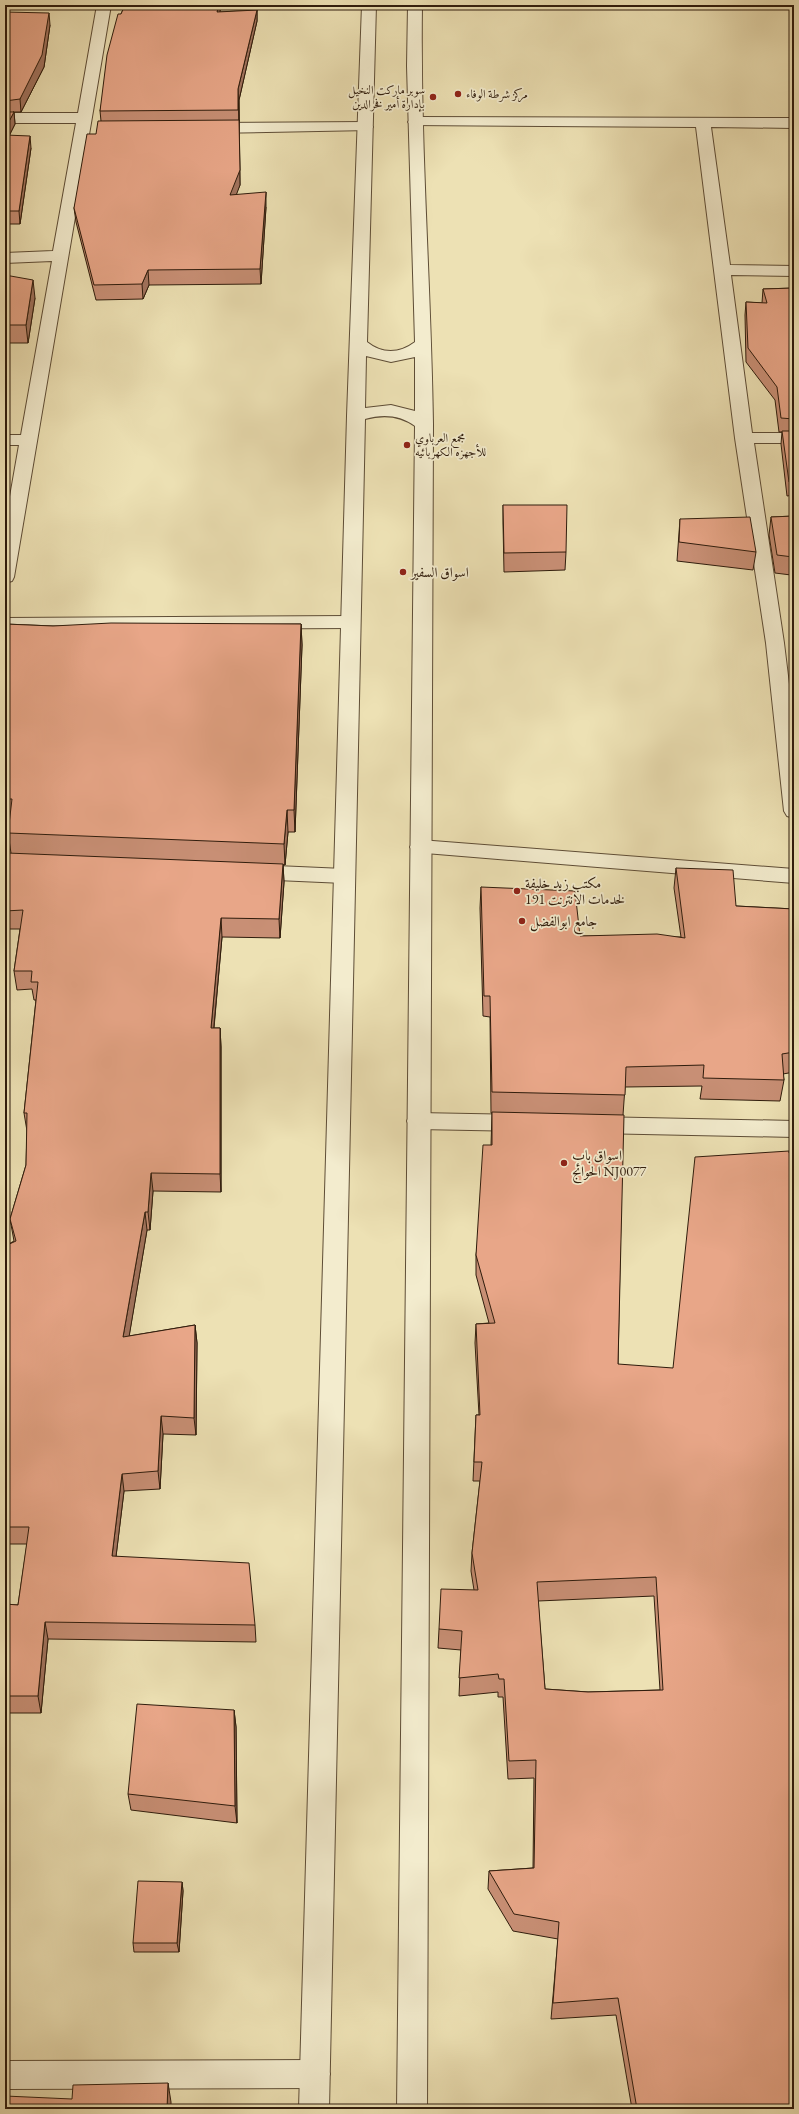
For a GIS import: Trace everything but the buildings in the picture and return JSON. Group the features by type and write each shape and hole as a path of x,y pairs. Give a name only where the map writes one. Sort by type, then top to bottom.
{"street":[{"path":"5,577 60,256 88,125 104,5"},
{"path":"314,2109 356,416 369,5"},
{"path":"412,2109 424,424 423,344 414,66 415,5"},
{"path":"5,118 88,125"},
{"path":"416,122 794,122"},
{"path":"703,122 744,438 775,642 794,811"},
{"path":"192,128 365,127"},
{"path":"5,258 60,256"},
{"path":"723,270 794,271"},
{"path":"359,344 368,352 383,356 400,356 414,352 423,344"},
{"path":"356,416 369,412 393,410 415,416 424,424"},
{"path":"744,438 794,438"},
{"path":"5,440 29,440"},
{"path":"5,624 351,622"},
{"path":"775,642 794,642"},
{"path":"420,847 794,876"},
{"path":"233,872 344,876"},
{"path":"418,1121 543,1124"},
{"path":"574,1124 794,1129"},
{"path":"5,2075 315,2074"}],"place":[{"name":"مركز شرطة الوفاء","path":"458,94"},
{"name":"سوبر ماركت النخيل بإدارة أمير فخرالدين","path":"433,97"},
{"name":"مجمع العرباوي للأجهزه الكهربائيه","path":"407,445"},
{"name":"اسواق السفير","path":"403,572"},
{"name":"مكتب زيد خليفة لخدمات الانترنت 191","path":"517,891"},
{"name":"جامع ابوالفضل","path":"522,921"},
{"name":"اسواق باب الحوائج NJ0077","path":"564,1163"}]}
